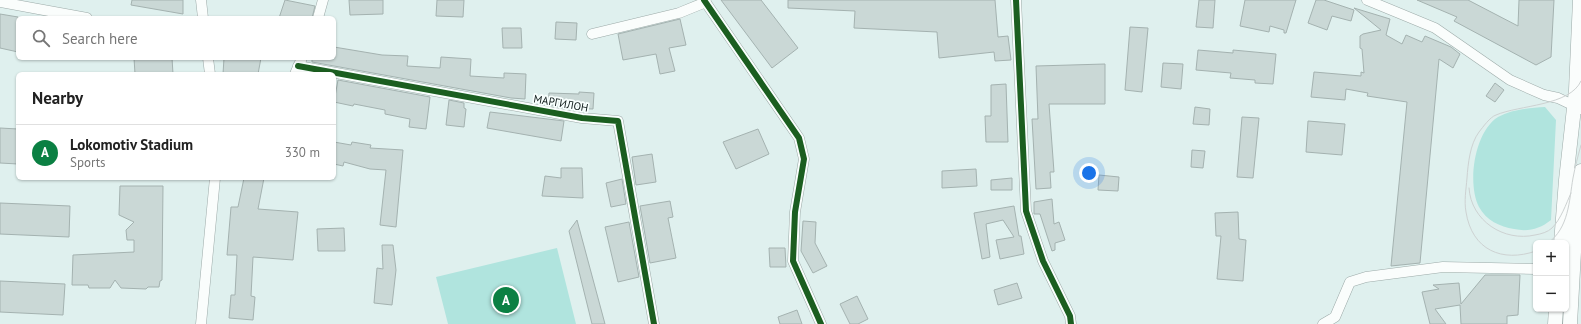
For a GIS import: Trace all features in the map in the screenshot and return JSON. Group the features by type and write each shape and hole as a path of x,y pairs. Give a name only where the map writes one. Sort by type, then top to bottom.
{"main road":[{"path":"1561,240 1578,108 1580,0"},
{"path":"1570,324 1570,270 1578,180 1581,171"},
{"path":"1555,324 1556,312"}],"street":[{"path":"201,0 203,16"},
{"path":"319,16 323,0"},
{"path":"1016,0 1026,210 1043,261 1070,316 1071,324"},
{"path":"1367,0 1435,28 1510,80 1544,95 1558,98 1578,108"},
{"path":"592,34 679,13 705,1 799,138 804,159 795,212 793,261 821,324"},
{"path":"0,2 76,16"},
{"path":"208,60 210,72"},
{"name":"МАРГИЛОН","path":"299,66 332,72"},
{"name":"МАРГИЛОН","path":"336,73 582,118 618,121 654,324"},
{"path":"201,324 216,180"},
{"path":"1322,324 1335,317 1350,282 1366,277 1442,267 1533,269"}],"shaded area":[{"path":"1545,107 1556,120 1551,220 1543,226 1529,230 1504,227 1485,216 1475,197 1473,172 1478,146 1483,134 1490,124 1503,114 1527,108"},
{"path":"557,248 576,324 448,324 436,277"}],"building":[{"path":"132,0 183,0 183,14 131,5"},
{"path":"285,0 315,6 312,16 280,16"},
{"path":"349,0 383,0 383,14 350,15"},
{"path":"437,0 464,0 463,17 436,16"},
{"path":"721,0 761,0 798,48 772,68"},
{"path":"788,0 995,0 998,37 1008,36 1011,60 995,61 994,52 939,58 937,32 854,28 855,11 788,8"},
{"path":"1199,0 1215,0 1213,28 1196,27"},
{"path":"1245,0 1296,0 1286,33 1284,33 1284,30 1270,26 1269,32 1240,26"},
{"path":"1316,0 1324,0 1354,10 1351,21 1332,16 1327,30 1308,23"},
{"path":"1417,0 1468,0 1518,26 1519,0 1554,0 1551,57 1536,65 1454,21 1457,17"},
{"path":"1354,8 1390,19 1386,35 1402,44 1406,35 1422,42 1425,36 1451,47 1460,54 1453,68 1439,59 1420,263 1391,266 1407,102 1367,96 1368,93 1346,89 1345,100 1311,97 1314,72 1361,76 1361,72 1364,73 1362,49 1360,48 1360,36 1381,30"},
{"path":"0,14 16,17 16,52 0,48"},
{"path":"680,19 686,45 669,48 675,71 660,74 656,54 623,60 618,34"},
{"path":"556,22 577,23 576,40 555,39"},
{"path":"1130,27 1148,28 1142,92 1125,90"},
{"path":"502,28 521,28 522,48 503,48"},
{"path":"336,47 382,55 408,56 407,66 440,68 441,57 471,59 470,76 504,78 504,73 526,74 525,99 511,98 312,62 312,60 336,60"},
{"path":"1198,50 1233,53 1233,50 1276,54 1273,84 1255,83 1255,80 1230,78 1231,73 1196,70"},
{"path":"134,60 172,60 173,72 135,72"},
{"path":"224,60 261,60 258,72 223,72"},
{"path":"1163,63 1183,64 1181,89 1161,87"},
{"path":"1105,64 1105,104 1049,104 1054,172 1050,172 1051,188 1036,189 1032,119 1038,119 1036,66"},
{"path":"338,80 430,97 426,129 409,127 410,119 385,114 385,110 336,102"},
{"path":"1495,83 1504,90 1495,102 1486,96"},
{"path":"1006,84 1008,142 986,142 985,116 991,116 991,85"},
{"path":"579,92 594,93 593,109 565,108 548,105 549,93 579,94"},
{"path":"449,100 464,103 464,108 466,109 464,127 446,125"},
{"path":"1195,107 1210,109 1209,125 1193,124"},
{"path":"490,112 564,121 561,141 487,128"},
{"path":"1242,117 1259,118 1253,178 1237,177"},
{"path":"1308,121 1345,124 1342,155 1306,152"},
{"path":"0,128 16,129 16,164 0,163"},
{"path":"758,129 769,154 736,169 723,142"},
{"path":"336,142 351,145 352,142 371,145 370,148 403,150 396,227 380,225 386,170 370,169 344,162 343,166 336,164"},
{"path":"1192,150 1205,151 1203,168 1191,167"},
{"path":"652,154 656,182 636,185 632,157"},
{"path":"561,168 582,168 583,198 542,196 545,176 561,178"},
{"path":"976,169 977,186 942,188 942,171"},
{"path":"1099,175 1119,177 1118,191 1098,190"},
{"path":"1012,178 1012,190 991,190 991,180"},
{"path":"622,179 626,204 611,207 606,183"},
{"path":"244,180 264,180 258,209 298,212 293,260 253,257 251,296 255,297 253,320 229,318 231,295 235,295 237,255 227,255 231,207 238,207"},
{"path":"120,186 163,186 162,280 160,281 159,287 148,287 146,289 121,288 115,280 110,288 89,288 88,285 72,285 73,255 134,252 134,240 127,240 126,230 134,222 119,215"},
{"path":"1052,199 1054,224 1059,222 1065,240 1055,243 1055,250 1052,251 1040,214 1034,214 1034,202"},
{"path":"670,201 673,217 668,218 676,258 650,263 640,206"},
{"path":"0,203 70,206 69,237 0,234"},
{"path":"1014,206 1019,236 1021,236 1024,254 1000,259 996,240 1014,237 1003,220 986,224 990,257 982,259 974,213"},
{"path":"1238,212 1239,239 1246,240 1243,281 1217,279 1221,236 1216,236 1215,213"},
{"path":"577,220 605,324 592,324 569,231"},
{"path":"803,221 816,222 815,243 827,266 813,273 801,251"},
{"path":"629,222 639,277 618,282 605,227"},
{"path":"344,228 345,251 318,251 317,229"},
{"path":"382,245 393,245 396,270 392,305 374,303 377,268 383,269"},
{"path":"769,248 785,248 786,267 770,267"},
{"path":"1485,275 1520,275 1518,315 1507,316 1507,324 1461,324 1460,305 1435,309 1446,324 1430,324 1422,292 1439,289 1433,285 1459,283 1461,304"},
{"path":"0,281 65,284 63,315 0,312"},
{"path":"1017,283 1022,298 998,305 994,290"},
{"path":"857,296 868,319 858,324 850,324 840,304"},
{"path":"797,310 802,324 780,324 778,317"}],"tram line":[{"path":"1533,252 1512,255 1500,254 1490,250 1475,236 1469,225 1465,204 1468,167 1473,142 1487,122 1494,116 1555,100 1575,89 1581,81"},
{"path":"1552,240 1560,230 1567,214 1581,145"},
{"path":"1469,188 1471,200 1483,219 1501,232 1523,236 1535,235 1548,231 1552,228 1561,216 1571,193"}],"cycle path":[{"path":"704,0 799,138 804,159 795,212 793,261 821,324"},
{"path":"1016,0 1026,211 1043,261 1070,316 1071,324"},
{"path":"298,66 331,72"},
{"path":"336,73 582,118 618,121 654,324"}],"place":[{"name":"Lokomotiv Stadium","path":"506,300"}]}
